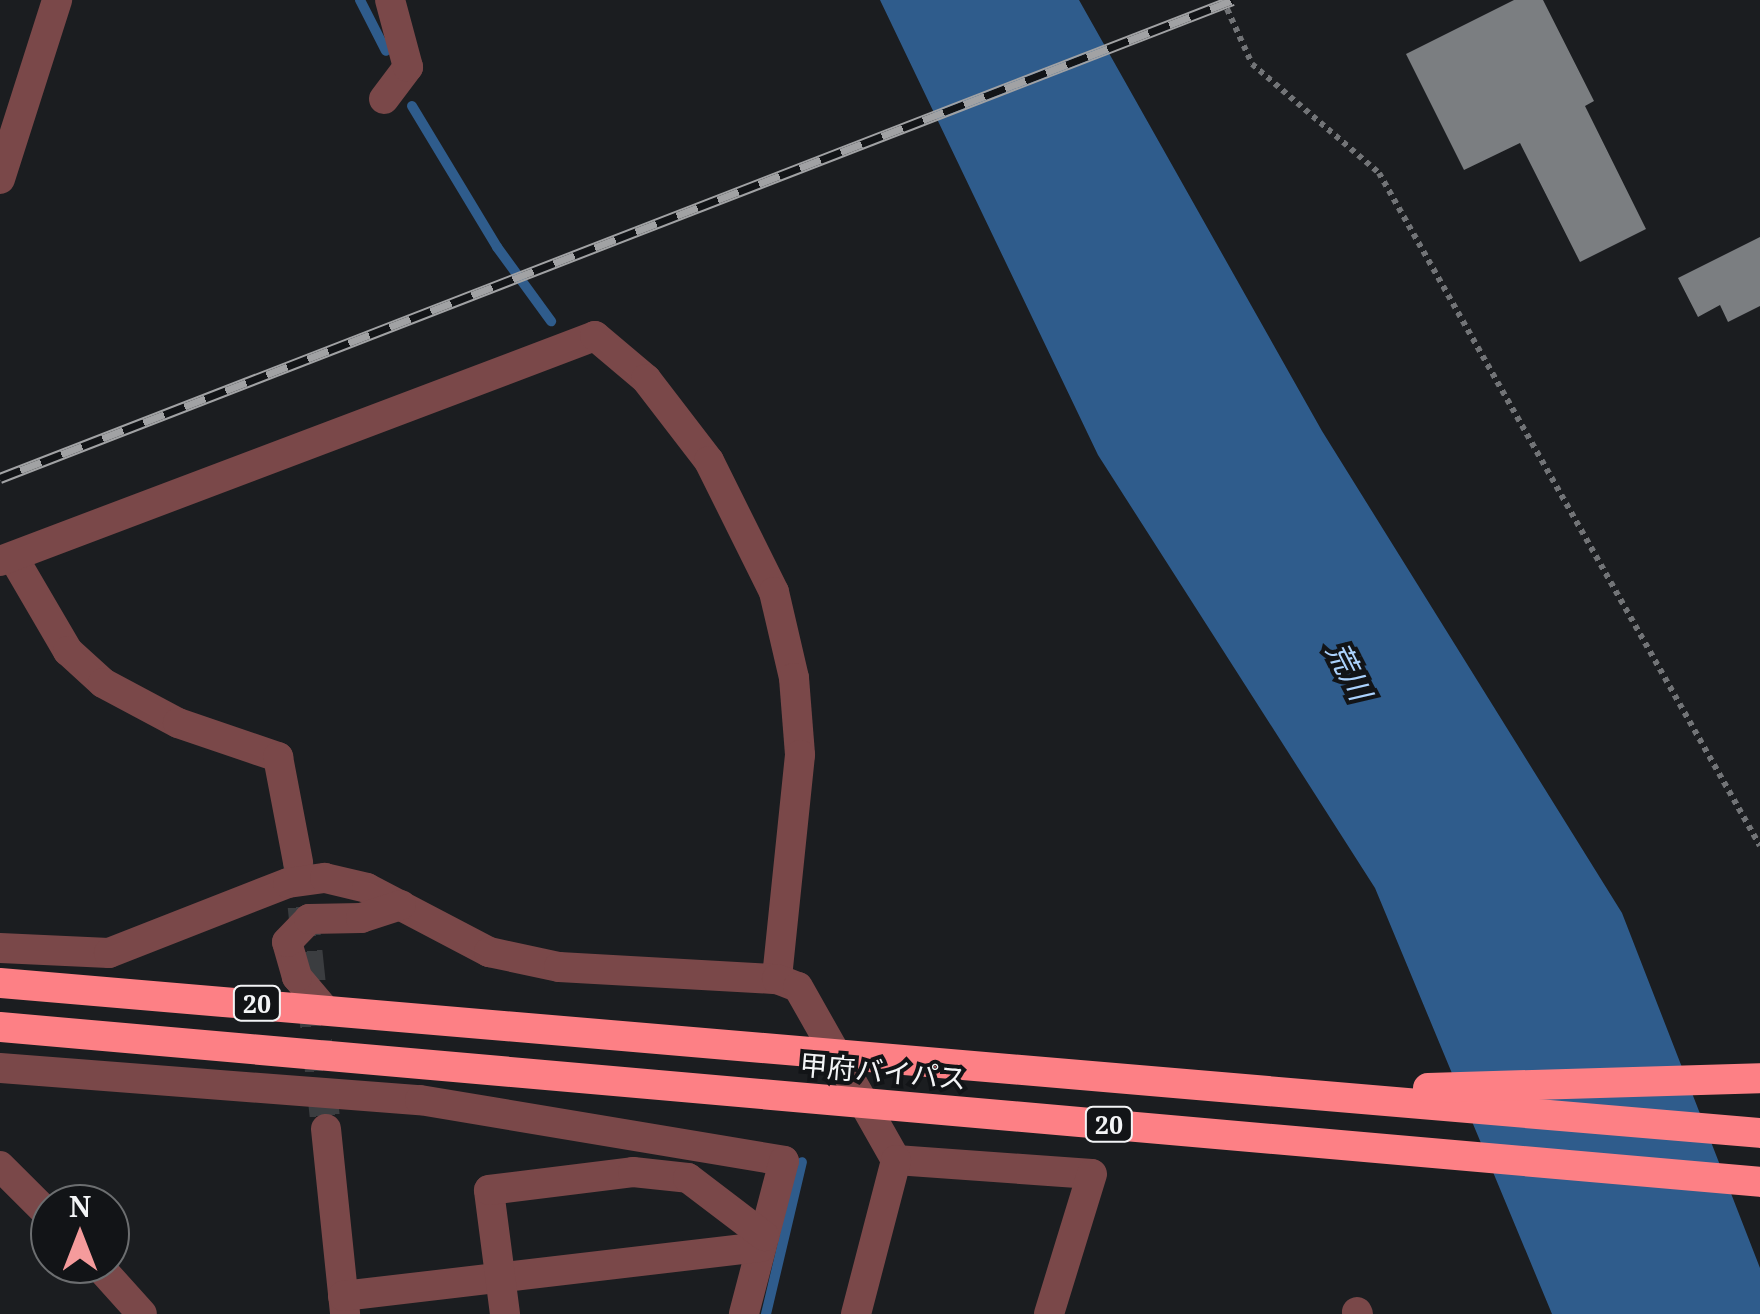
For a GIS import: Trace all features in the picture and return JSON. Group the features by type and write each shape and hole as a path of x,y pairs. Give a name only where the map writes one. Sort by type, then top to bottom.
{"highway":[{"name":"甲府バイパス","path":"0,983 1760,1134"},
{"name":"甲府バイパス","path":"0,1027 1760,1182"},
{"path":"1250,1091 1760,1078"}],"street":[{"path":"0,178 57,0"},
{"path":"384,99 408,67 390,0"},
{"path":"298,862 278,757 178,724 102,683 68,650 6,559 595,336 646,379 709,461 774,592 794,678 800,755 778,980"},
{"path":"0,948 109,953 288,883 326,878 367,888 489,952 559,967 778,980 798,987 896,1160 856,1314"},
{"path":"324,1009 297,976 287,942 309,919 361,918 400,905"},
{"path":"0,1068 420,1100 784,1161 744,1314"},
{"path":"326,1128 344,1305 763,1242"},
{"path":"896,1160 1092,1174 1049,1314"},
{"path":"0,1166 30,1196"},
{"path":"505,1314 489,1190 633,1172 688,1178 763,1242"},
{"path":"115,1284 142,1314"}],"path":[{"path":"1223,0 1252,64 1379,172 1760,846"}],"water":[{"name":"荒川","path":"880,0 1079,0 1322,431 1622,913 1760,1268 1760,1314 1552,1314 1375,888 1098,455"}],"building":[{"path":"1514,0 1543,0 1594,101 1585,106 1646,229 1580,262 1520,143 1464,170 1406,54"},
{"path":"1760,237 1760,306 1728,322 1720,305 1698,317 1678,278"}],"waterway":[{"path":"360,0 386,51"},
{"path":"412,106 497,247 551,321"},
{"path":"766,1314 802,1162"}],"tunnel":[{"path":"298,862 326,1129"}],"railway":[{"path":"0,478 1233,0"}]}
